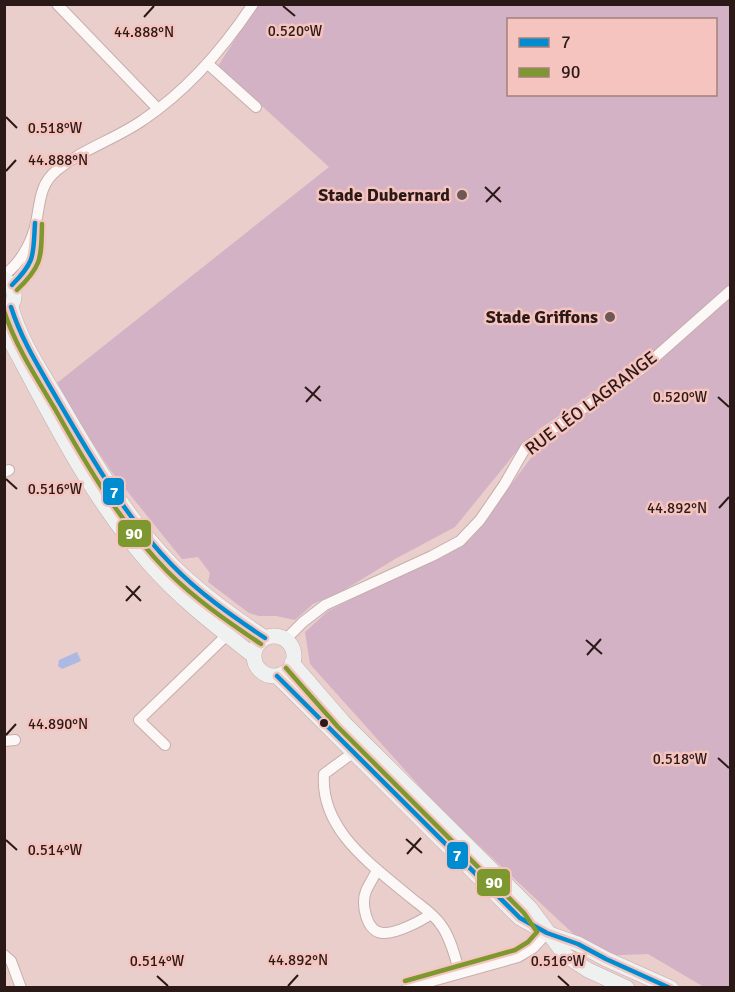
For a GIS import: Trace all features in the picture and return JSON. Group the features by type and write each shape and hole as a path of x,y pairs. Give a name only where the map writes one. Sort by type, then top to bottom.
{"street":[{"path":"57,4 158,109"},
{"path":"253,4 208,64 158,109 123,133 56,171 44,186 33,234 35,247 33,255 24,273 7,279 15,296 8,310 32,356 69,419 133,518 152,542 197,588 265,638"},
{"path":"208,64 256,107"},
{"name":"RUE LÉO LAGRANGE","path":"285,640 325,605 460,541 480,520 526,447 643,368 730,291"},
{"path":"4,329 66,444 126,536 174,589 254,656"},
{"path":"165,745 139,720 227,634"},
{"path":"275,636 285,640 293,650 292,663 277,676 261,671 257,667 254,656 257,646 265,638 275,636"},
{"path":"292,663 354,752 520,918 547,933 578,944 606,959 671,987"},
{"path":"277,676 325,711 373,752 530,908 565,955 588,970 627,987"},
{"path":"354,752 324,774 323,787 338,829 377,870 431,914 442,926 460,973"},
{"path":"377,870 365,892 364,901 369,925 384,933 418,923 431,914"},
{"path":"407,987 518,957 533,948 547,933"},
{"path":"4,955 11,961 21,987"}],"shaded area":[{"path":"257,5 730,5 730,987 704,987 648,954 597,956 439,808 310,664 305,632 328,611 470,540 533,455 631,367 538,430 516,452 455,527 344,590 313,604 295,620 249,613 208,582 210,573 198,557 182,559 111,471 77,420 57,383 329,167 218,66"}],"water":[{"path":"77,652 81,661 62,669 58,666 59,660"}],"transit line":[{"name":"7","path":"12,285 25,270 32,257 35,223"},
{"name":"90","path":"17,290 32,274 39,260 42,224"},
{"name":"7","path":"11,307 27,345 60,404 111,488 140,528 155,547 193,585 228,613 265,638"},
{"name":"90","path":"4,311 27,362 106,494 135,534 167,571 189,591 224,619 261,644"},
{"name":"90","path":"286,668 338,727 524,913 537,932 528,942 515,950 405,981"},
{"name":"7","path":"277,676 520,918 547,933 578,944 670,988"}],"place":[{"name":"Stade Dubernard","path":"462,195"},
{"name":"Stade Griffons","path":"610,317"}]}
